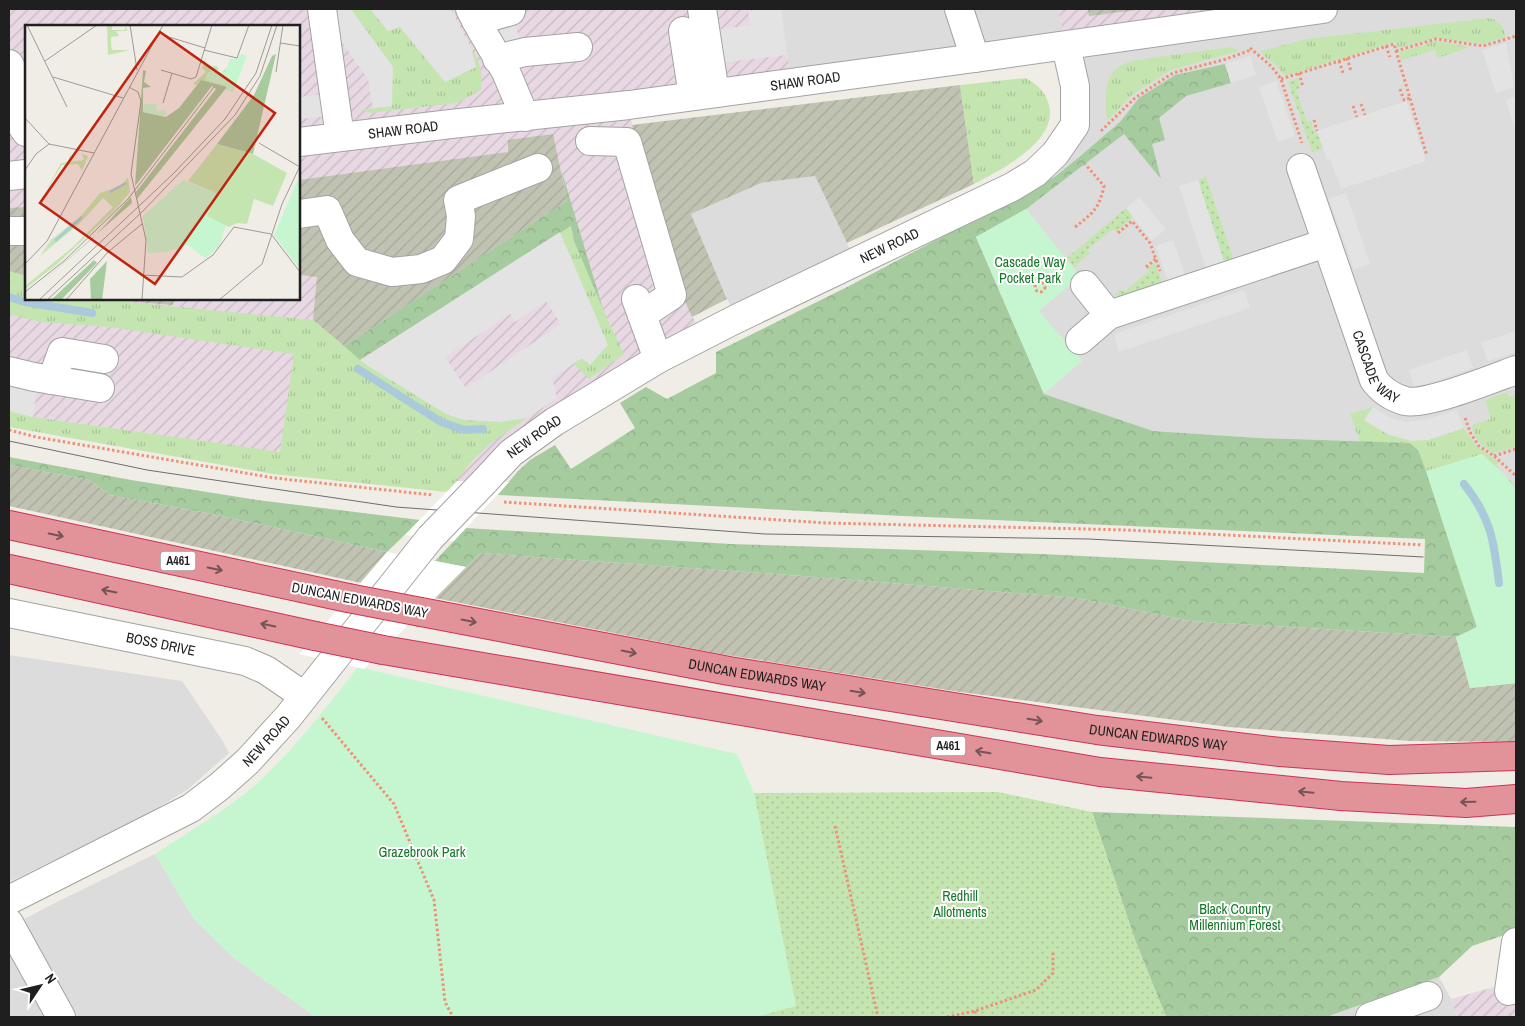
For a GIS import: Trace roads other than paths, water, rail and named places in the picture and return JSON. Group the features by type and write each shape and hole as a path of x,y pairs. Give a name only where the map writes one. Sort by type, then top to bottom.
{"highway":[{"name":"DUNCAN EDWARDS WAY","path":"9,525 348,598 730,671 1097,730 1280,752 1389,760 1516,756"},
{"name":"A461","path":"9,569 383,650 1100,772 1351,796 1466,803 1516,799"}],"street":[{"path":"322,9 325,61 340,137"},
{"path":"702,9 704,95"},
{"path":"959,9 975,58"},
{"name":"SHAW ROAD","path":"300,142 629,105 1066,46 1209,18 1314,9"},
{"path":"511,12 473,15 506,72 525,117"},
{"path":"683,31 704,95"},
{"name":"NEW ROAD","path":"9,900 191,808 248,762 304,696 430,538 492,492 511,453 554,422 658,359 736,319 1012,187 1035,173 1055,154 1075,125 1075,86 1066,46"},
{"path":"498,59 525,52 578,47"},
{"path":"9,64 25,92"},
{"path":"9,106 25,130"},
{"path":"584,110 591,150 627,142 672,295 639,307 658,359"},
{"name":"CASCADE WAY","path":"1303,158 1326,243 1374,380 1381,390 1407,402 1426,400 1516,370"},
{"path":"300,214 327,210 340,240 357,262 392,272 420,269 443,260 459,239 461,216 458,200 538,168"},
{"path":"9,176 25,174"},
{"path":"9,231 25,231"},
{"path":"1080,340 1108,315 1326,243"},
{"path":"1085,285 1108,315"},
{"path":"52,380 62,352 104,359"},
{"path":"9,371 100,388"},
{"name":"BOSS DRIVE","path":"9,613 245,661 266,670 304,696"},
{"path":"9,923 61,1017"},
{"path":"1509,991 1516,942"},
{"path":"1370,1017 1428,996"}],"waterway":[{"path":"9,297 25,302 92,313"},
{"path":"358,369 441,422 464,430 483,429"},
{"path":"1464,484 1480,508 1490,530 1499,583"}],"tram line":[{"path":"9,441 147,470 396,507 765,534 1089,539 1423,557"}],"park label":[{"name":"Cascade Way Pocket Park","path":"1030,270"},
{"name":"Grazebrook Park","path":"422,852"},
{"name":"Redhill Allotments","path":"960,904"},
{"name":"Black Country Millennium Forest","path":"1235,918"}]}
